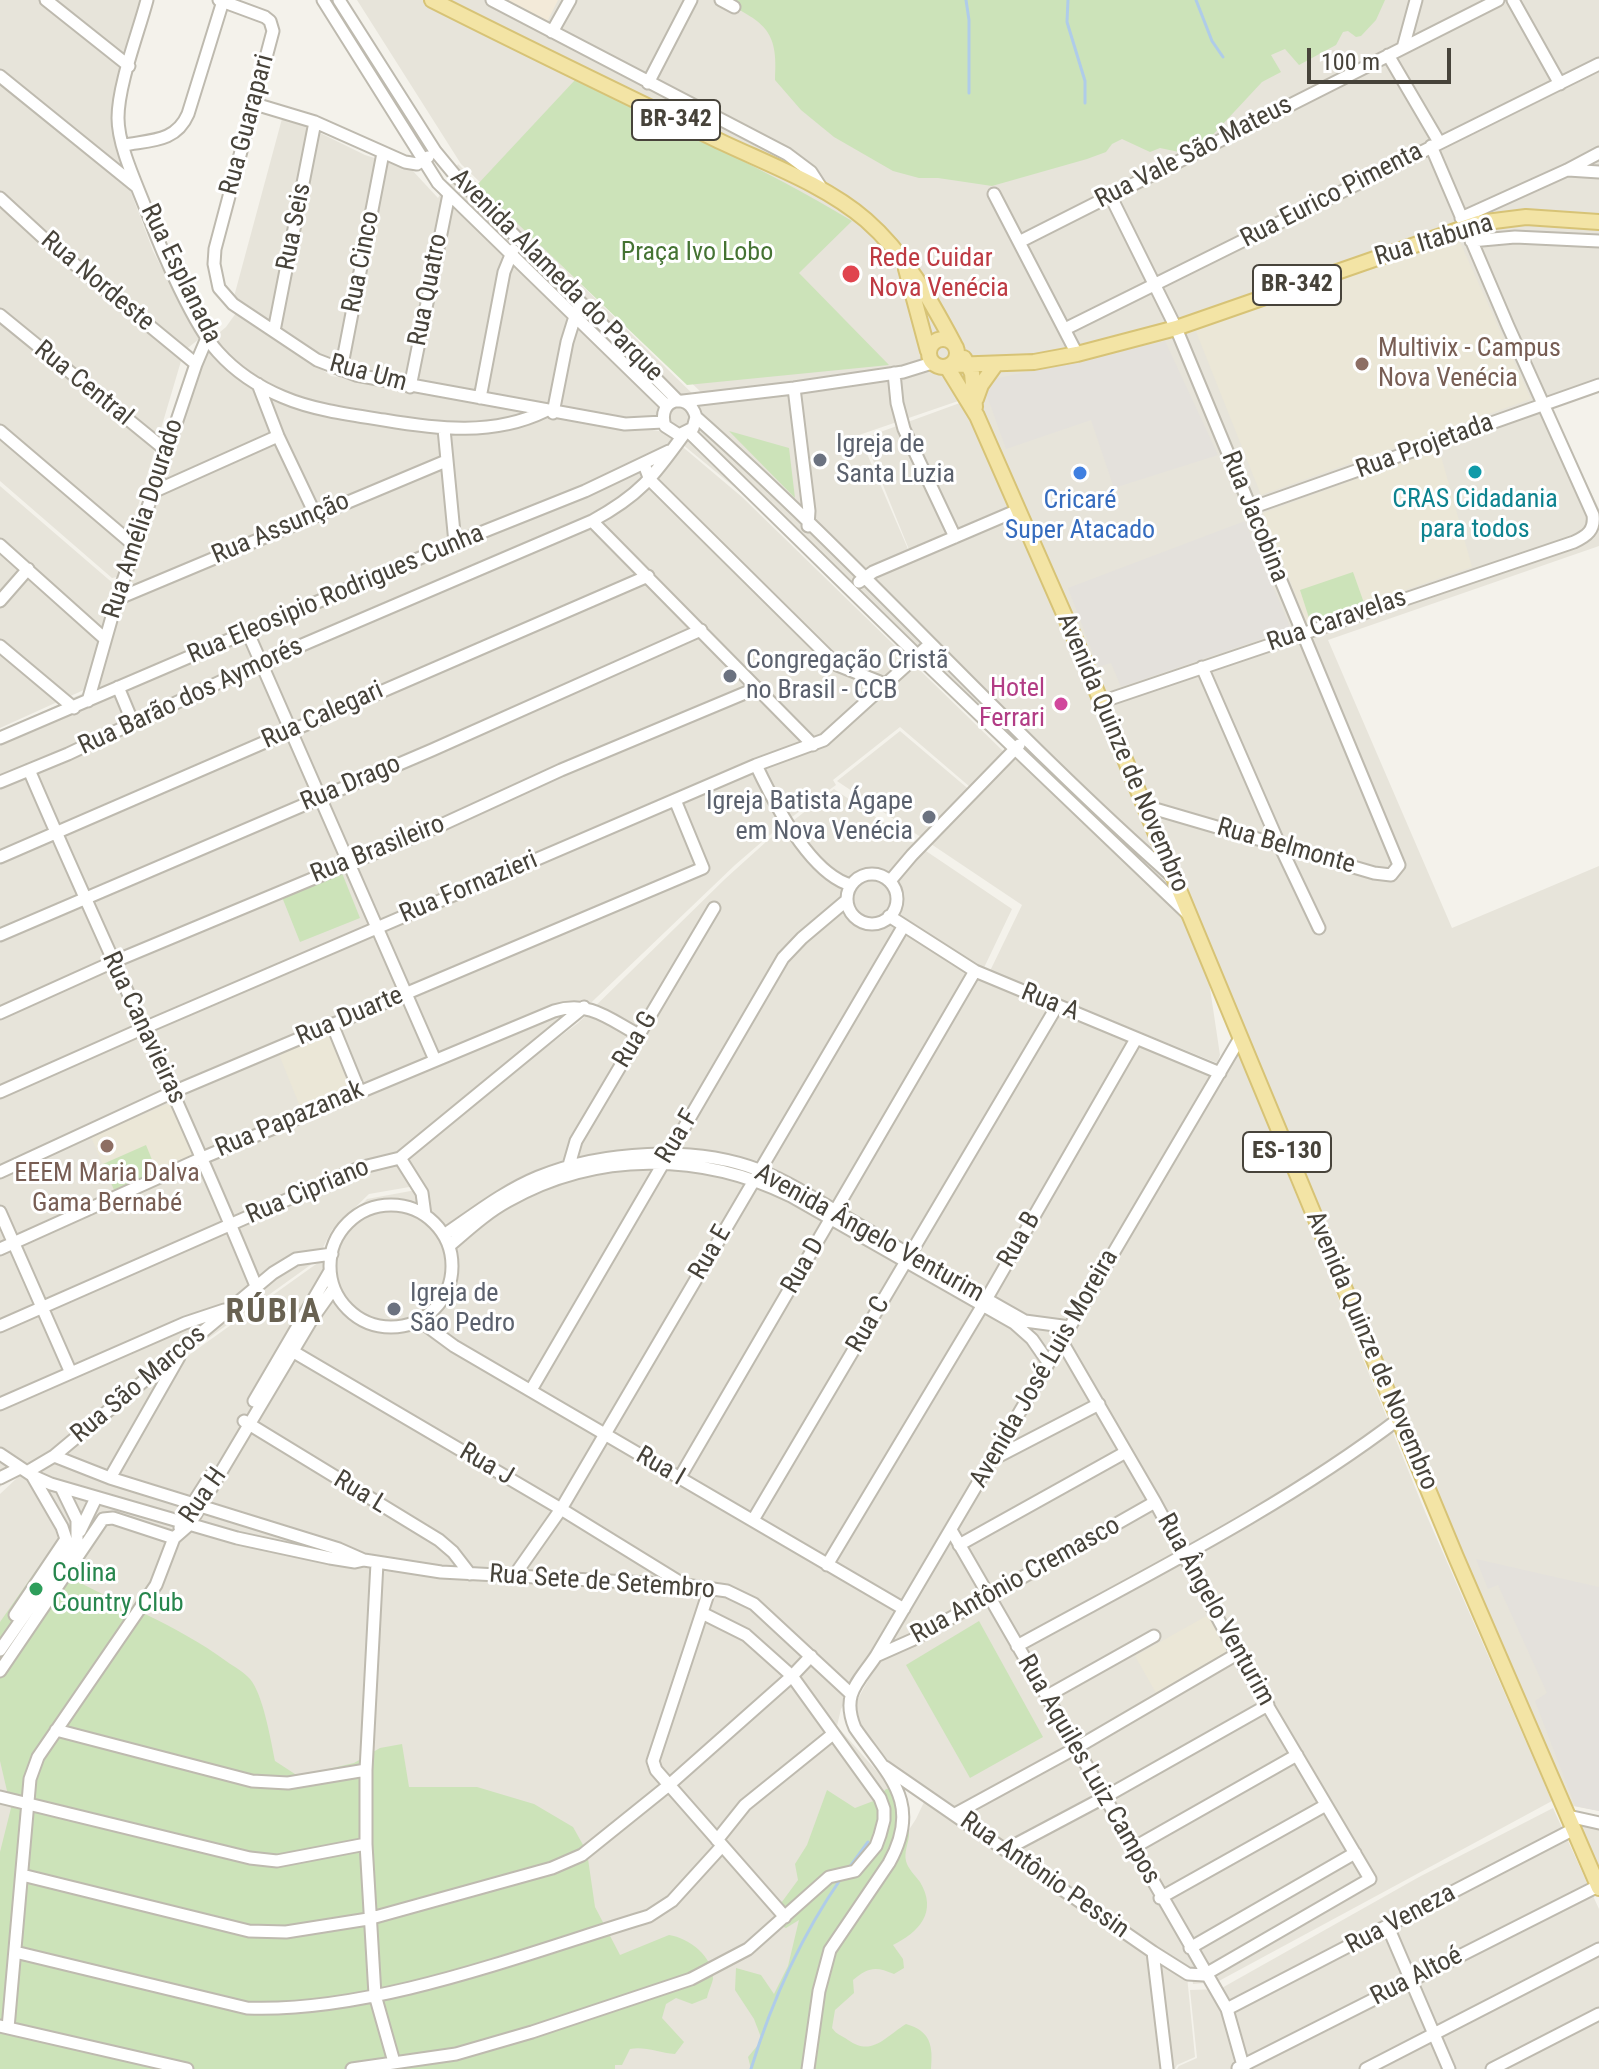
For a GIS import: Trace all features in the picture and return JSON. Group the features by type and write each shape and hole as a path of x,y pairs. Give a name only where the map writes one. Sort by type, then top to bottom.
{"main road":[{"name":"BR-342","path":"432,0 825,193 865,219 904,261 928,296 956,357"},
{"name":"Rua Itabuna","path":"996,364 1020,364 1077,354 1176,328 1466,229 1526,217 1599,222"},
{"name":"BR-342","path":"904,261 930,357 937,367 956,357 996,364"},
{"path":"930,357 932,343 941,339 956,357"},
{"name":"ES-130","path":"956,357 976,412"},
{"name":"ES-130","path":"956,357 973,380 976,412"},
{"path":"976,412 981,385 996,364"},
{"name":"Avenida Quinze de Novembro","path":"976,412 1145,806 1456,1557 1599,1887"}],"street":[{"path":"46,0 129,66"},
{"name":"Rua Esplanada","path":"147,0 119,113 124,145 156,235 207,338 224,359 258,384 285,398 444,429 517,422 549,412"},
{"name":"Avenida Alameda do Parque","path":"323,0 424,161 449,194 574,315 676,403 696,414 1025,739 1174,878"},
{"name":"Avenida Alameda do Parque","path":"339,0 435,151 518,242 581,302 676,403"},
{"path":"492,0 787,154 811,172 825,193"},
{"path":"552,32 570,0"},
{"path":"648,83 691,0"},
{"path":"721,0 734,7"},
{"path":"1403,48 1416,0"},
{"name":"Rua Vale São Mateus","path":"1019,242 1498,0"},
{"path":"1513,0 1560,84"},
{"path":"124,145 165,137 180,129 188,114 221,1"},
{"name":"Rua Guarapari","path":"218,236 255,104 272,26 258,13 221,1"},
{"path":"1388,55 1435,144 1466,229 1544,404"},
{"name":"Rua Eurico Pimenta","path":"1065,329 1599,64"},
{"path":"0,76 138,187"},
{"name":"Avenida Alameda do Parque","path":"255,104 315,122 405,162 417,164 435,151"},
{"name":"Rua Seis","path":"274,331 315,122"},
{"name":"Rua Cinco","path":"341,370 383,153"},
{"path":"1466,229 1599,153"},
{"path":"1567,170 1599,172"},
{"name":"Rua Quatro","path":"410,387 449,194"},
{"path":"994,194 1077,354"},
{"name":"Rua Jacobina","path":"1110,195 1176,328 1391,842"},
{"name":"Rua Nordeste","path":"0,198 50,244 196,364"},
{"path":"1466,229 1515,237 1599,241"},
{"name":"Rua Um","path":"218,236 214,264 219,288 233,304 317,360 341,370 410,387 625,424 666,426"},
{"path":"480,398 504,272 518,242"},
{"path":"549,412 574,315 581,302"},
{"name":"Rua Central","path":"0,315 168,452"},
{"name":"Rua Amélia Dourado","path":"88,701 117,599 207,338"},
{"name":"Avenida Alameda do Parque","path":"676,403 894,373 910,370 930,357"},
{"path":"894,373 904,429 955,537"},
{"path":"258,384 278,436 316,516"},
{"name":"Rua Projetada","path":"1251,508 1599,385"},
{"path":"794,388 809,524 799,538"},
{"path":"670,451 686,433 696,414 717,399"},
{"name":"Avenida Alameda do Parque","path":"670,451 666,426 676,403"},
{"name":"Rua Caravelas","path":"1101,702 1574,542 1590,532 1593,515 1544,404"},
{"path":"517,422 518,405"},
{"path":"666,426 686,433 799,538 1189,916"},
{"path":"444,429 455,543"},
{"path":"0,431 135,546"},
{"path":"153,492 278,436"},
{"name":"Rua Eleosipio Rodrigues Cunha","path":"0,738 455,543 585,491 670,451"},
{"name":"Rua Barão dos Aymorés","path":"0,782 133,723 182,697 592,521 615,509 650,480 670,451"},
{"name":"Rua Assunção","path":"117,599 446,461"},
{"path":"644,464 650,480 837,665 885,684"},
{"path":"850,587 863,578 1018,510"},
{"path":"592,521 813,745"},
{"path":"0,545 105,639"},
{"path":"0,601 28,569"},
{"name":"Rua Calegari","path":"0,857 648,576"},
{"name":"Rua Drago","path":"0,935 321,798 701,630"},
{"path":"248,633 435,1060"},
{"name":"Rua Fornazieri","path":"0,1092 756,765 813,745 832,734 930,644"},
{"path":"0,646 74,708"},
{"path":"1202,667 1319,928"},
{"path":"118,687 133,723"},
{"name":"Rua Brasileiro","path":"0,1013 757,688"},
{"path":"890,881 1025,739"},
{"path":"756,765 795,834 825,871 851,885"},
{"name":"Rua Canavieiras","path":"29,770 256,1286"},
{"name":"Rua Duarte","path":"0,1172 173,1092 703,868 675,800"},
{"name":"Rua Belmonte","path":"1145,806 1391,875 1395,874 1399,865 1391,842"},
{"path":"873,873 890,881 896,902 889,916 875,923 860,921 849,909 847,900 851,885 857,878 873,873"},
{"name":"Rua F","path":"531,1390 783,958 847,900"},
{"name":"Rua G","path":"567,1170 576,1141 714,908"},
{"name":"Rua A","path":"889,916 975,971 1220,1073"},
{"name":"Rua E","path":"514,1576 561,1509 903,927"},
{"name":"Rua D","path":"680,1477 975,971"},
{"name":"Rua Papazanak","path":"0,1249 359,1090 554,1011 569,1006 584,1007"},
{"name":"Rua C","path":"753,1520 1057,1006"},
{"path":"584,1007 639,1035"},
{"name":"Rua Cipriano","path":"0,1326 359,1168 400,1158 584,1007"},
{"path":"332,1024 359,1090"},
{"name":"Avenida José Luis Moreira","path":"849,1696 951,1530 1240,1038"},
{"name":"Rua B","path":"827,1565 1136,1039"},
{"name":"Avenida Ângelo Venturim","path":"446,1240 506,1193 535,1178 614,1156 707,1158 758,1175 984,1302 1025,1321 1070,1327"},
{"path":"400,1158 422,1193 425,1215"},
{"path":"399,1206 425,1215 446,1240 452,1262 451,1279 435,1309 420,1321 405,1327 370,1325 342,1304 330,1270 332,1254 345,1226 358,1215 373,1208 399,1206"},
{"path":"0,1212 71,1373"},
{"name":"Rua São Marcos","path":"0,1478 27,1472 54,1456 256,1286 296,1259 332,1254"},
{"name":"Rua H","path":"4,2027 15,1952 30,1779 38,1757 156,1585 181,1529 289,1350 330,1270"},
{"name":"Rua H","path":"289,1350 334,1288"},
{"name":"Avenida Ângelo Venturim","path":"984,1302 1023,1330 1048,1362"},
{"path":"0,1404 185,1323 233,1307"},
{"name":"Rua I","path":"420,1321 437,1336 904,1609"},
{"name":"Rua Ângelo Venturim","path":"1061,1340 1155,1502 1237,1654 1370,1879 1206,1974"},
{"path":"110,1478 183,1349"},
{"name":"Rua J","path":"289,1350 685,1585"},
{"path":"992,1459 1099,1404"},
{"path":"1017,1646 1183,1554 1333,1465 1400,1418"},
{"name":"Rua L","path":"246,1423 439,1540 470,1574"},
{"path":"959,1545 1126,1452"},
{"name":"Rua Sete de Setembro","path":"0,1454 27,1472 61,1487 181,1529 311,1555 355,1562 364,1560"},
{"name":"Rua Sete de Setembro","path":"54,1456 110,1478 377,1563 470,1574 685,1585 727,1591 754,1604 849,1696"},
{"path":"0,1638 64,1544 65,1534 51,1506 27,1472"},
{"path":"61,1487 77,1520 78,1535"},
{"path":"0,1650 69,1554 95,1500 68,1501 51,1506"},
{"name":"Rua Antônio Cremasco","path":"876,1656 912,1640 1155,1502"},
{"path":"0,1671 103,1519 181,1529"},
{"name":"Rua Aquiles Luiz Campos","path":"951,1530 1160,1898 1227,2009"},
{"path":"377,1563 366,1770 368,1919 375,1995 394,2062"},
{"path":"710,1588 653,1761 656,1770 785,1917"},
{"path":"352,2069 456,2054 691,1979 748,1949 829,1877 855,1871 876,1846 884,1820 880,1798 792,1676 746,1635 702,1613"},
{"path":"1047,1696 1154,1636"},
{"path":"955,1814 1237,1654"},
{"path":"22,1875 249,1931 286,1932 368,1919 552,1868 582,1855 669,1785 811,1656"},
{"path":"808,2069 819,1991 830,1950 889,1863 900,1839 903,1808 896,1785 855,1728 850,1717 849,1696"},
{"path":"1007,1849 1268,1705"},
{"path":"56,1730 272,1784 366,1770"},
{"path":"15,1952 247,2008 283,2009 426,1984 649,1916 672,1901 720,1843 745,1805 833,1734"},
{"path":"1133,1848 1297,1755"},
{"name":"Rua Antônio Pessin","path":"885,1767 1153,1952 1188,1974 1206,1974"},
{"path":"0,1797 250,1858 277,1861 366,1844"},
{"path":"1160,1898 1326,1805"},
{"path":"1571,1823 1599,1823"},
{"name":"Rua Veneza","path":"1227,2009 1388,1927 1571,1823"},
{"path":"1190,1948 1355,1853"},
{"name":"Rua Altoé","path":"1241,2068 1599,1887"},
{"path":"1388,1927 1449,2069"},
{"path":"1366,2069 1599,1949"},
{"path":"1153,1952 1167,2069"},
{"path":"1227,2009 1241,2068"},
{"path":"1492,2069 1599,2014"},
{"path":"4,2027 187,2069"}],"shaded area":[{"path":"0,0 141,0 123,66 120,92 129,187 153,251 199,339 184,351 117,577 112,578 0,481"},
{"path":"357,0 1599,0 1599,390 1551,409 1599,509 1599,546 1328,640 1452,928 1599,866 1599,1811 1573,1806 1477,1598 1387,1370 1202,935 1220,1055 1217,1063 990,971 1022,905 837,781 900,731 972,792 1008,752 849,597 910,552 864,438 968,400 948,366 702,393 461,164"},
{"path":"497,0 558,0 546,24"},
{"path":"283,115 305,123 365,155 412,170 438,198 458,164 701,402 846,380 946,369 964,399 859,435 908,549 845,592 744,495 665,430 539,411 665,432 742,497 1004,752 970,787 900,727 833,780 836,785 785,822 735,865 573,1020 404,1157 421,1185 369,1194 332,1230 316,1261 75,1434 14,1473 0,1487 0,731 88,691 194,354 226,327 236,313 234,307 331,376 517,408 332,374 232,304"},
{"name":"Multivix - Campus Nova Venécia","path":"1459,240 1531,399 1261,495 1195,329"},
{"path":"1165,341 1218,455 1114,488 1091,420 1006,449 985,390 994,379"},
{"path":"1439,449 1472,567 1307,624 1263,513"},
{"path":"0,486 115,585 86,689 0,728"},
{"path":"1245,521 1291,629 1121,687 1111,663 1098,667 1068,588"},
{"path":"834,789 1012,909 981,974 1217,1069 841,1709 837,1726 903,1801 799,2069 0,2069 0,1494 17,1478 319,1262 334,1234 367,1199 427,1188 408,1160 486,1093 578,1023 725,879 767,841"},
{"path":"328,1030 351,1086 301,1109 278,1052"},
{"path":"1238,1052 1426,1514 1552,1801 1217,1982 1193,1984 1191,1971 881,1762 847,1719 929,1568 1064,1333"},
{"path":"170,1103 193,1156 114,1190 91,1137"},
{"path":"1476,1559 1599,1587 1599,1811 1575,1806 1535,1701 1547,1693 1498,1585 1488,1589"},
{"path":"1210,1614 1230,1651 1156,1693 1135,1656"},
{"path":"924,1802 1187,1976 1195,2057 1177,2065 1175,2069 818,2069 854,1913"},
{"path":"1553,1808 1599,1909 1599,2069 1177,2069 1197,2058 1190,1990 1220,1989 1419,1877"},
{"path":"1580,1824 1599,1828 1599,1880"}],"green space":[{"path":"720,0 1385,0 1376,20 1361,36 1343,32 1336,45 1299,65 1285,49 1271,55 1281,72 1262,82 1207,141 1179,152 1160,148 1150,152 1122,139 1112,144 1106,152 1087,159 992,186 919,178 893,171 834,137 801,110 775,80 774,49 765,29 747,14"},
{"name":"Praça Ivo Lobo","path":"575,80 750,165 852,221 799,273 889,365 687,385 477,185"},
{"path":"729,431 789,448 795,498"},
{"path":"1353,572 1364,603 1310,621 1300,590"},
{"path":"340,868 360,918 300,942 280,892"},
{"path":"146,1145 157,1172 114,1190 103,1164"},
{"path":"58,1539 73,1557 63,1574 187,1636 248,1676 263,1706 275,1761 298,1776 354,1763 380,1748 402,1744 409,1787 477,1787 534,1804 573,1827 587,1852 595,1907 620,1955 669,1935 692,1944 709,1963 713,1979 707,1998 692,2004 676,1998 666,2004 662,2018 684,2042 675,2054 630,2049 622,2065 615,2065 615,2069 0,2069 0,1852 11,1808 0,1761 0,1622"},
{"path":"979,1621 1043,1737 970,1778 906,1665"},
{"path":"896,1788 909,1823 906,1861 925,1893 926,1912 911,1934 893,1945 903,1959 904,1968 894,1974 872,1969 853,1980 854,1993 835,2010 832,2028 857,2045 871,2046 906,2024 914,2027 929,2040 931,2069 751,2069 748,2057 762,2040 754,2019 735,1990 736,1968 761,1975 774,1994 788,1966 799,1920 786,1928 776,1924 776,1910 798,1880 795,1864 807,1845 827,1790 855,1808 876,1800 886,1789"}],"waterway":[{"path":"966,0 969,93"},
{"path":"1068,0 1067,22 1085,81 1085,103"},
{"path":"1196,0 1212,41 1223,57"},
{"path":"849,1868 868,1842"},
{"path":"751,2069 789,1969 813,1922 842,1877"}],"place":[{"name":"Rede Cuidar Nova Venécia","path":"851,274"},
{"name":"Multivix - Campus Nova Venécia","path":"1362,364"},
{"name":"Igreja de Santa Luzia","path":"820,460"},
{"name":"CRAS Cidadania para todos","path":"1475,472"},
{"name":"Cricaré Super Atacado","path":"1080,473"},
{"name":"Congregação Cristã no Brasil - CCB","path":"730,676"},
{"name":"Hotel Ferrari","path":"1061,704"},
{"name":"Igreja Batista Ágape em Nova Venécia","path":"929,817"},
{"name":"EEEM Maria Dalva Gama Bernabé","path":"107,1146"},
{"name":"Igreja de São Pedro","path":"394,1309"},
{"name":"Colina Country Club","path":"36,1589"}],"district":[{"name":"RÚBIA","path":"274,1313"}]}
